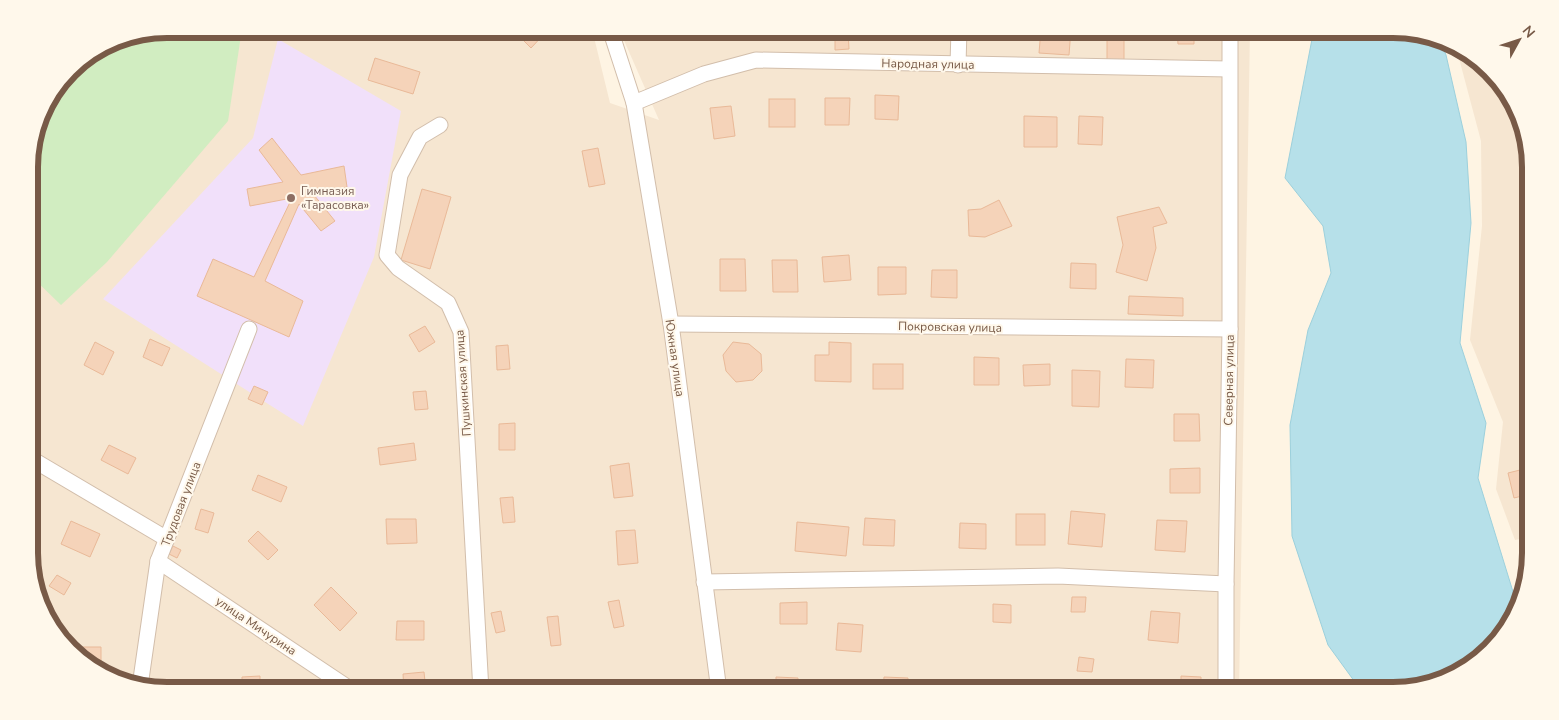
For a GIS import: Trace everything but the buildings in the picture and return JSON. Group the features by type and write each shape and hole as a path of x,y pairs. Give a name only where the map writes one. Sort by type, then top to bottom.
{"street":[{"name":"Южная улица","path":"613,37 634,103 671,324 717,682"},
{"path":"958,65 959,37"},
{"name":"Северная улица","path":"1226,682 1230,329 1230,37"},
{"name":"Народная улица","path":"634,103 704,74 756,60 1229,69"},
{"name":"Пушкинская улица","path":"440,125 420,137 400,175 387,255 398,268 448,303 461,332 480,682"},
{"name":"Покровская улица","path":"671,324 1230,329"},
{"name":"Трудовая улица","path":"141,680 158,561 249,330"},
{"path":"37,462 167,539"},
{"name":"улица Мичурина","path":"158,561 340,682"},
{"path":"704,582 1058,576 1226,584"}],"shaded area":[{"path":"166,37 594,37 610,103 659,120 623,37 1250,37 1239,682 150,681 117,673 88,656 64,632 47,603 42,587 37,554 39,150 47,117 64,88 81,70 95,59 117,47 133,42"},
{"name":"Гимназия «Тарасовка»","path":"278,39 401,111 374,257 303,426 103,299 253,138"},
{"path":"1458,56 1484,75 1504,102 1512,117 1517,133 1522,166 1522,539 1515,540 1496,489 1503,422 1470,340 1482,226 1481,141"}],"green space":[{"path":"166,37 241,37 228,121 107,262 61,305 38,282 38,158 47,117 64,88 81,70 95,59 125,44"}],"water":[{"path":"1312,37 1392,37 1418,40 1443,47 1466,142 1471,223 1460,343 1486,423 1478,478 1514,596 1504,618 1484,645 1464,661 1434,676 1401,682 1355,682 1328,645 1292,536 1290,425 1308,330 1331,273 1323,226 1285,178"}],"place":[{"name":"Гимназия «Тарасовка»","path":"291,198"}]}
